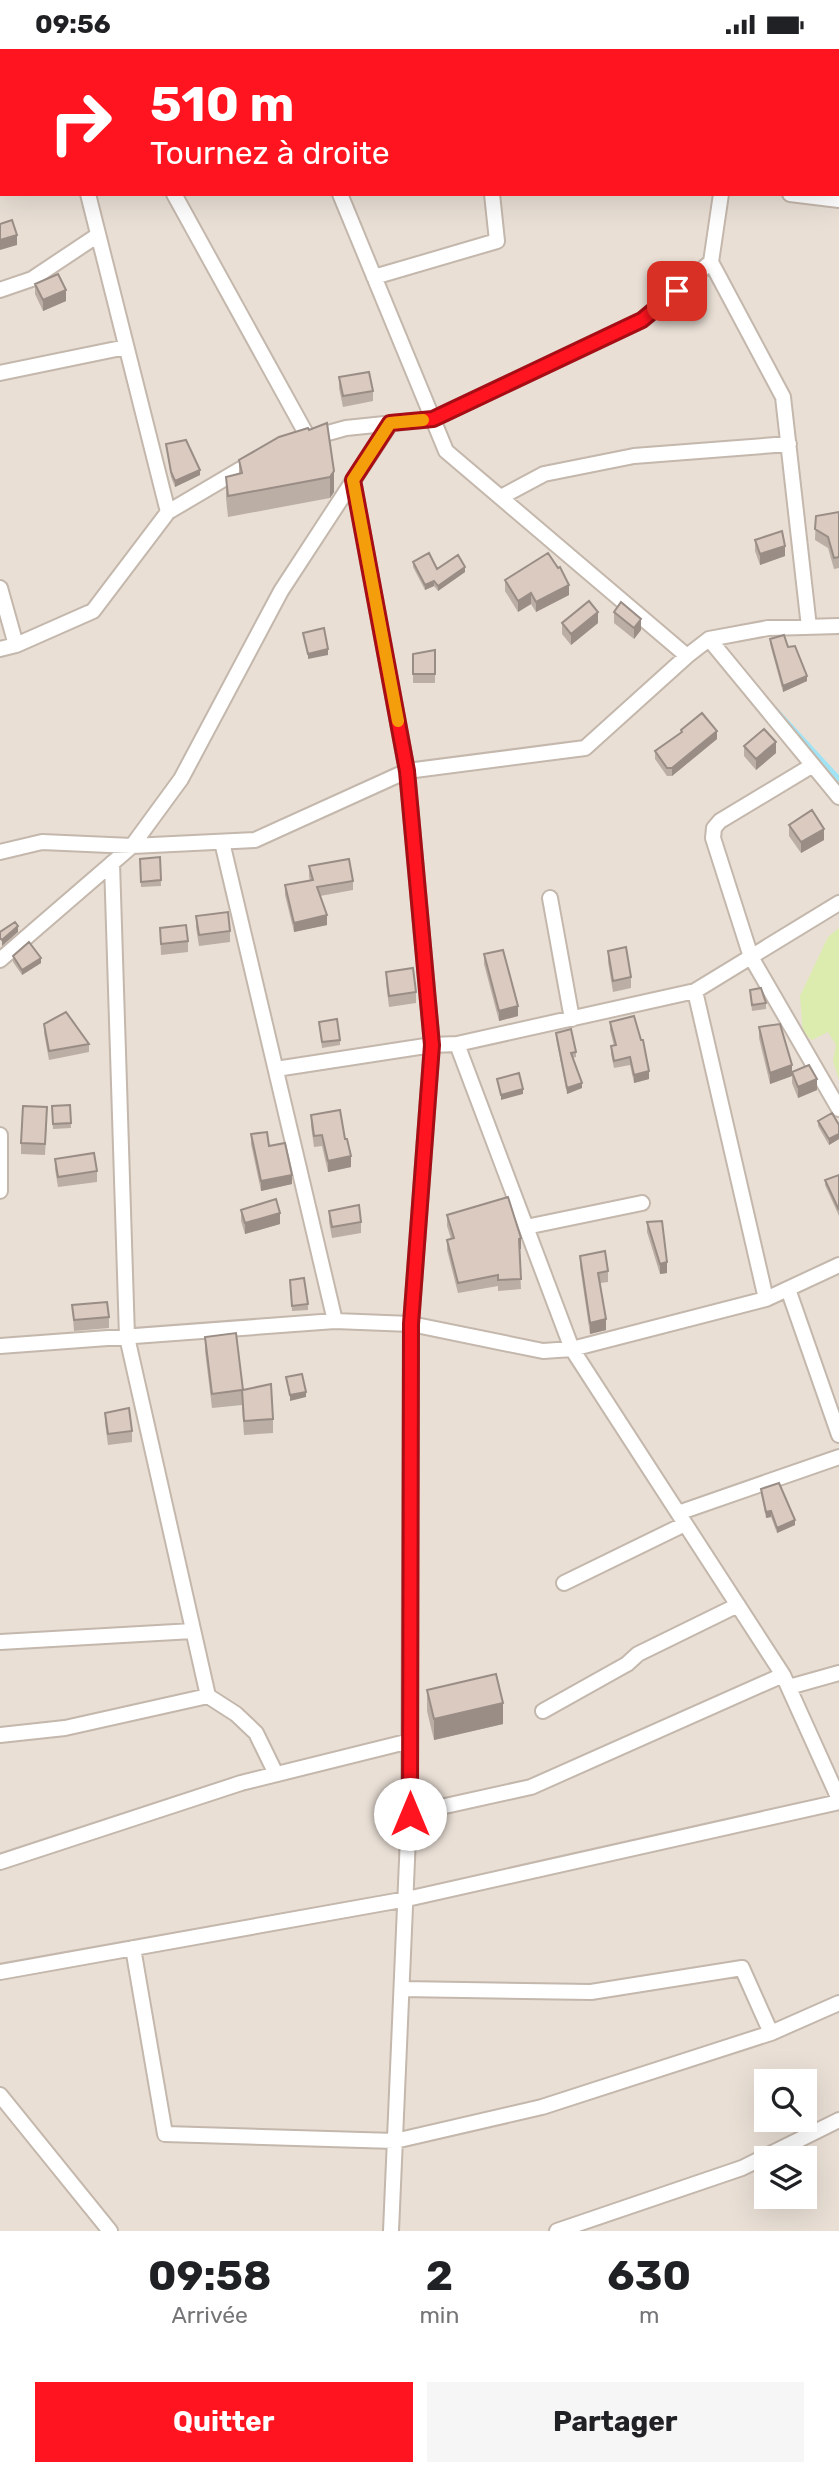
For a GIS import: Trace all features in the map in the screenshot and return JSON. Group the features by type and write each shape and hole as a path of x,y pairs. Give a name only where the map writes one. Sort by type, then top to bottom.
{"street":[{"path":"88,196 168,512"},
{"path":"175,196 303,440 346,428 433,419 642,320 711,262"},
{"path":"341,196 446,451 687,656"},
{"path":"374,277 497,241 492,196"},
{"path":"721,196 711,262 783,397 809,627"},
{"path":"806,196 839,200"},
{"path":"0,290 32,279 98,235"},
{"path":"0,373 126,347"},
{"path":"0,960 132,846 181,779 281,591 390,423"},
{"path":"501,497 544,474 634,456 789,444"},
{"path":"0,649 16,645 93,611 168,512 263,456"},
{"path":"353,480 407,771 432,1045 411,1324 410,1814 391,2231"},
{"path":"0,588 16,645"},
{"path":"0,852 42,842 132,846 255,841 407,771 585,748 709,639 768,628 839,626"},
{"path":"709,639 839,797"},
{"path":"813,765 720,821 713,828 713,838 751,957 839,1109"},
{"path":"222,842 335,1321"},
{"path":"112,863 127,1337 208,1696 236,1714 256,1733 276,1774"},
{"path":"550,898 572,1019"},
{"path":"276,1069 432,1045 457,1045 695,991 839,902"},
{"path":"695,991 766,1299"},
{"path":"0,1972 407,1899 839,1800 786,1681 572,1349 457,1045"},
{"path":"0,1135 0,1191"},
{"path":"526,1227 642,1203"},
{"path":"0,1346 335,1321 411,1324 543,1351 572,1349 766,1299 839,1265"},
{"path":"788,1289 839,1435"},
{"path":"564,1583 682,1518 839,1457"},
{"path":"543,1710 627,1664 638,1654 738,1605"},
{"path":"0,1642 193,1631"},
{"path":"410,1814 531,1787 786,1681 839,1673"},
{"path":"0,1735 65,1728 208,1696"},
{"path":"0,1862 241,1783 410,1741"},
{"path":"133,1948 165,2134 395,2141 542,2107 771,2033 839,2003"},
{"path":"402,1989 591,1992 743,1968 771,2033"},
{"path":"0,2095 110,2231"},
{"path":"557,2231 742,2168 839,2120"}],"shaded area":[{"path":"0,196 839,196 839,2231 0,2231"}],"green space":[{"path":"839,928 839,1080 833,1061 836,1045 828,1032 812,1040 803,1033 800,996 828,937"}],"building":[{"path":"12,220 17,235 0,240 0,224"},
{"path":"58,274 66,290 43,300 35,284"},
{"path":"369,372 373,391 343,396 339,377"},
{"path":"327,423 334,471 330,477 228,496 226,477 242,473 239,460 279,437"},
{"path":"186,440 200,470 175,481 166,444"},
{"path":"839,512 839,557 834,558 828,537 815,529 816,516"},
{"path":"782,531 785,546 760,554 755,540"},
{"path":"429,553 437,569 458,555 465,567 438,586 434,581 425,585 413,562"},
{"path":"548,553 558,568 560,567 569,585 536,602 531,593 518,601 505,580"},
{"path":"589,601 598,612 571,634 562,623"},
{"path":"621,602 641,619 634,628 614,612"},
{"path":"324,628 328,649 308,654 303,633"},
{"path":"784,635 788,647 795,646 807,676 783,686 770,639"},
{"path":"435,650 435,674 413,674 413,654"},
{"path":"702,713 717,731 672,768 667,768 655,751 682,732 681,730"},
{"path":"764,729 776,742 756,759 744,746"},
{"path":"812,810 824,829 801,842 789,825"},
{"path":"160,857 161,880 141,882 140,859"},
{"path":"349,859 353,881 317,887 327,915 294,923 285,885 313,880 309,866"},
{"path":"228,912 230,931 199,935 196,916"},
{"path":"15,922 18,926 2,940 0,932"},
{"path":"186,925 188,941 161,944 160,928"},
{"path":"29,942 41,958 22,970 13,956"},
{"path":"626,947 631,977 613,981 608,951"},
{"path":"503,950 518,1006 499,1011 484,954"},
{"path":"413,968 416,992 389,996 386,972"},
{"path":"761,988 766,1003 752,1005 750,990"},
{"path":"66,1012 89,1044 49,1051 44,1024"},
{"path":"634,1016 643,1040 649,1071 634,1075 630,1057 614,1061 611,1046 616,1045 610,1022"},
{"path":"337,1019 340,1040 322,1042 319,1022"},
{"path":"780,1024 792,1065 770,1073 759,1027"},
{"path":"571,1029 576,1052 571,1053 582,1083 567,1088 556,1033"},
{"path":"809,1065 817,1079 798,1087 792,1072"},
{"path":"519,1073 523,1089 501,1095 497,1079"},
{"path":"70,1105 71,1123 53,1124 52,1106"},
{"path":"23,1106 47,1107 45,1144 21,1143"},
{"path":"340,1110 351,1156 328,1161 322,1135 314,1136 311,1115"},
{"path":"832,1113 839,1125 839,1134 829,1139 818,1121"},
{"path":"267,1132 269,1146 285,1143 292,1175 261,1181 251,1134"},
{"path":"94,1153 97,1171 58,1177 55,1159"},
{"path":"839,1175 839,1210 825,1180"},
{"path":"508,1197 521,1238 521,1279 498,1280 498,1275 458,1283 447,1240 454,1238 447,1215"},
{"path":"276,1199 280,1213 245,1223 241,1210"},
{"path":"359,1205 361,1222 332,1227 329,1211"},
{"path":"662,1221 667,1262 660,1264 647,1222"},
{"path":"605,1251 608,1271 598,1273 606,1319 590,1323 580,1256"},
{"path":"304,1278 308,1304 292,1306 290,1280"},
{"path":"107,1302 109,1317 74,1320 72,1305"},
{"path":"236,1333 243,1390 271,1384 273,1419 244,1421 242,1390 212,1394 205,1337"},
{"path":"302,1374 306,1392 290,1395 286,1377"},
{"path":"129,1408 132,1431 108,1434 105,1413"},
{"path":"779,1483 795,1520 777,1528 771,1511 766,1512 761,1489"},
{"path":"496,1674 503,1703 434,1719 427,1690"}],"waterway":[{"path":"774,708 839,779"}],"slow traffic":[{"path":"398,721 353,480 390,423 423,420"}],"route":[{"path":"410,1814 411,1324 432,1045 407,771 353,480 390,423 433,419 642,320 677,291"}]}
